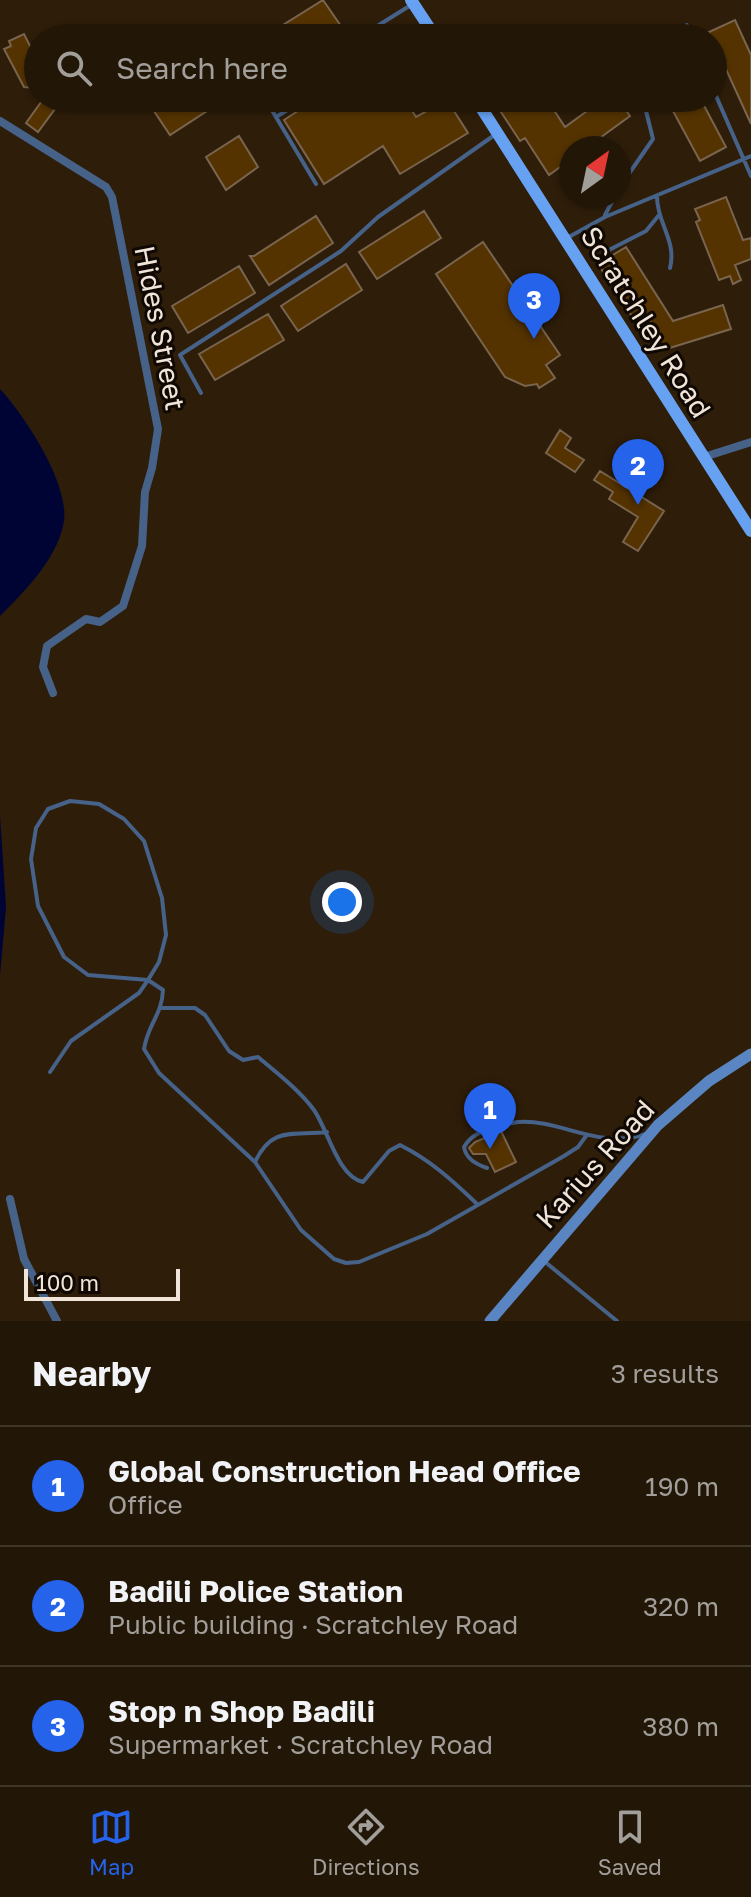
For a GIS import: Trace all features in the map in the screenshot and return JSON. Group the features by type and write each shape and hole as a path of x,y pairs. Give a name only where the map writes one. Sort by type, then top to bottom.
{"main road":[{"path":"412,2 427,24"},
{"name":"Scratchley Road","path":"484,112 751,531"}],"street":[{"name":"Hides Street","path":"0,121 106,187 112,197 158,429 145,492 142,546 123,606 100,622 86,619 47,646 43,667 53,693"},
{"path":"704,457 751,442"},
{"name":"Karius Road","path":"490,1321 658,1125 709,1081 751,1054"},
{"path":"10,1199 24,1259 57,1321"}],"lane":[{"path":"379,24 412,2"},
{"path":"273,112 316,184"},
{"path":"276,117 284,112"},
{"path":"631,171 653,139 646,112"},
{"path":"723,112 751,176"},
{"path":"201,393 180,355 341,251 378,217 498,132"},
{"path":"565,239 605,217 751,156"},
{"path":"657,197 659,215 672,246 670,268"},
{"path":"605,217 609,208"},
{"path":"607,251 646,231 659,215"},
{"path":"50,1072 71,1041 139,993 148,980 159,962 166,935 162,898 144,841 124,819 99,804 70,801 48,809 36,828 31,859 38,906 64,957 88,975 148,980 163,990 162,1008 147,1030 144,1049 159,1073 255,1162 301,1230 334,1259 346,1263 359,1262 427,1234 564,1156 578,1147 586,1136"},
{"path":"162,1008 195,1008 205,1015 229,1051 243,1060 258,1057 313,1109 345,1170 354,1180 363,1182 389,1151 400,1145 449,1177 476,1204"},
{"path":"487,1168 478,1165 464,1151 469,1138 482,1131 517,1122 586,1136 626,1138 648,1133 658,1125"},
{"path":"255,1162 263,1145 278,1136 327,1132"},
{"path":"542,1260 617,1321"}],"shaded area":[{"path":"0,389 22,416 45,453 61,492 64,510 59,539 46,563 0,616"},
{"path":"0,816 6,907 0,975"}],"building":[{"path":"323,0 340,24 284,24"},
{"path":"735,20 751,55 751,124 727,71 726,24"},
{"path":"24,34 24,87 4,49 11,46 9,41"},
{"path":"34,112 53,112 38,132 26,123"},
{"path":"155,112 205,112 170,135"},
{"path":"296,112 413,112 416,117 425,112 455,112 468,133 400,174 383,146 324,184 284,120"},
{"path":"501,112 555,112 565,127 586,112 627,112 630,116 602,136 559,136 559,168 549,175 525,138 520,141"},
{"path":"674,112 707,112 726,147 700,161"},
{"path":"239,136 258,167 226,190 206,157"},
{"path":"726,197 743,240 751,238 751,259 735,265 741,280 733,284 730,276 719,280 696,222 700,220 695,209"},
{"path":"424,211 441,238 377,279 359,252"},
{"path":"316,216 333,243 269,285 250,256"},
{"path":"483,242 560,355 546,365 555,378 539,388 537,384 525,386 505,377 436,274"},
{"path":"626,247 673,321 723,305 731,329 660,351 650,320 639,327 598,264"},
{"path":"346,264 362,290 298,331 281,306"},
{"path":"239,266 255,293 188,333 172,306"},
{"path":"268,314 284,340 215,380 199,354"},
{"path":"560,430 571,438 565,448 584,460 575,472 546,453"},
{"path":"600,471 664,511 638,551 623,542 638,517 609,499 613,492 594,480"},
{"path":"501,1131 516,1162 495,1172 486,1154 473,1154 469,1148 475,1142"}],"place":[{"name":"Stop n Shop Badili","path":"534,339"},
{"name":"Badili Police Station","path":"638,505"},
{"name":"Global Construction Head Office","path":"490,1149"}]}
